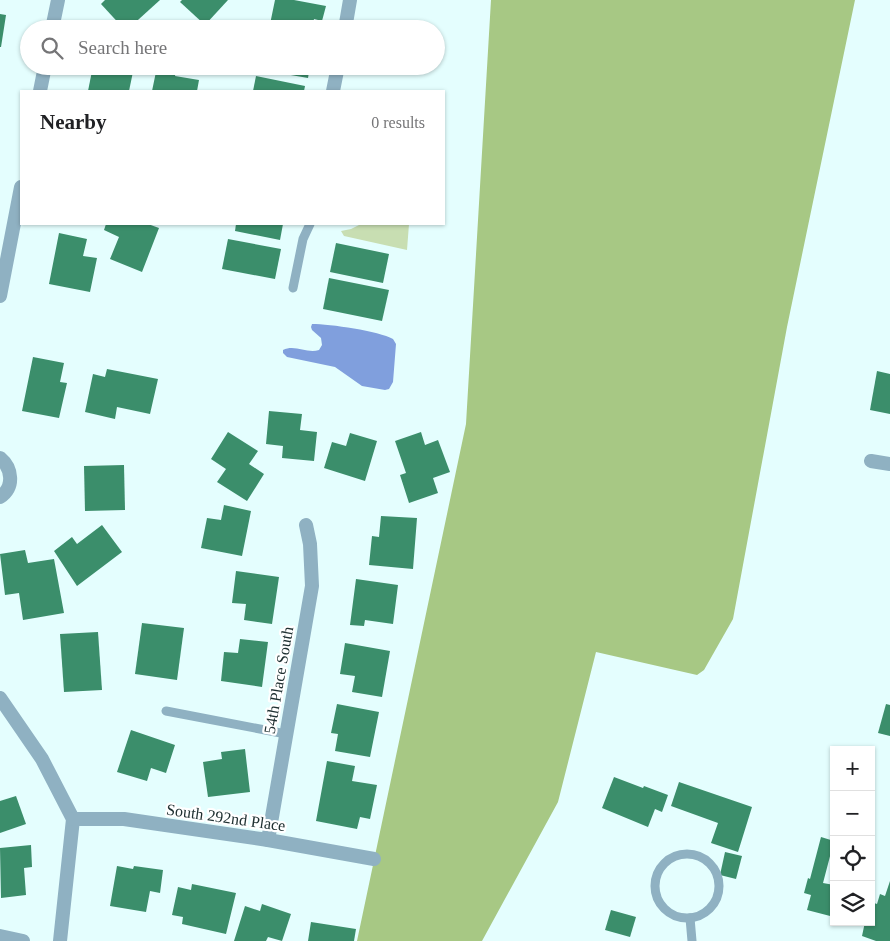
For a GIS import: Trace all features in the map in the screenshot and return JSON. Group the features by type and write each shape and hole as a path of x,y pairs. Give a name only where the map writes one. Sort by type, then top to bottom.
{"street":[{"path":"54,20 58,0"},
{"path":"347,20 350,0"},
{"path":"40,90 43,75"},
{"path":"333,90 336,75"},
{"path":"0,296 19,210"},
{"path":"0,458 7,464 11,474 9,485 0,497"},
{"path":"871,461 890,464"},
{"name":"54th Place South","path":"268,840 312,586 310,544 306,525"},
{"path":"0,698 42,759 72,819 60,941"},
{"name":"South 292nd Place","path":"72,819 124,820 268,840 374,859"},
{"path":"0,936 23,941"}],"lane":[{"path":"293,288 303,239 310,225"},
{"path":"166,711 286,734"},
{"path":"685,854 697,855 708,861 716,871 720,883 718,896 712,907 703,915 690,918 678,917 666,911 658,901 655,889 656,876 662,865 672,857 685,854"},
{"path":"690,918 692,941"}],"green space":[{"path":"491,0 855,0 787,327 733,619 704,670 697,675 596,652 558,802 482,941 357,941 466,424"},
{"path":"359,225 409,225 407,250 344,236 341,231"}],"water":[{"path":"312,324 354,328 393,339 396,344 393,382 389,389 362,386 335,367 287,357 283,350 288,348 310,351 319,350 322,345 321,338 312,330"}],"building":[{"path":"105,0 160,0 138,20 116,20 101,4"},
{"path":"182,0 228,0 210,20 200,20 180,2"},
{"path":"275,0 294,0 326,6 322,20 271,20"},
{"path":"0,14 6,15 1,47 0,47"},
{"path":"91,75 132,75 129,90 88,90"},
{"path":"155,75 175,75 199,80 197,90 152,90"},
{"path":"291,75 308,75 308,78"},
{"path":"256,76 305,86 304,90 253,90"},
{"path":"106,225 151,225 159,228 142,272 110,259 119,237 104,230"},
{"path":"236,225 283,225 280,240 235,231"},
{"path":"59,233 87,239 83,256 97,258 90,292 49,284"},
{"path":"228,239 281,249 275,279 222,269"},
{"path":"336,243 389,254 383,283 330,272"},
{"path":"329,278 389,290 382,321 323,309"},
{"path":"33,357 64,363 60,382 67,383 59,418 22,411"},
{"path":"107,369 158,379 150,414 117,407 115,419 85,412 93,374 105,377"},
{"path":"877,371 890,374 890,414 870,410"},
{"path":"269,411 302,414 300,430 317,432 314,461 282,458 283,446 266,444"},
{"path":"228,432 258,451 249,464 264,474 247,501 217,482 226,469 211,459"},
{"path":"421,432 425,445 438,440 450,472 433,478 438,493 409,503 400,475 406,473 395,441"},
{"path":"350,433 377,441 365,481 324,468 332,442 346,446"},
{"path":"124,465 125,510 85,511 84,466"},
{"path":"224,505 251,511 242,556 201,548 207,518 221,520"},
{"path":"381,516 417,518 413,569 369,565 372,536 379,537"},
{"path":"102,525 122,552 77,586 54,551 72,537 77,544"},
{"path":"25,550 28,563 54,559 64,613 23,620 19,593 5,595 0,554"},
{"path":"236,571 279,577 272,624 244,620 246,604 232,603"},
{"path":"356,579 398,585 393,624 365,620 364,626 350,625"},
{"path":"142,623 184,628 177,680 135,674"},
{"path":"98,632 102,690 64,692 60,634"},
{"path":"240,639 268,642 262,687 221,681 224,652 238,653"},
{"path":"345,643 390,651 382,697 352,692 355,676 340,674"},
{"path":"337,704 379,712 370,757 335,751 338,734 331,733"},
{"path":"886,704 890,705 890,736 878,733"},
{"path":"131,730 175,745 166,773 151,768 147,781 117,772"},
{"path":"245,749 250,792 208,797 203,762 222,759 221,752"},
{"path":"327,761 355,766 352,781 377,785 370,819 360,817 357,829 316,821"},
{"path":"614,777 668,795 662,812 655,809 648,827 602,808"},
{"path":"679,782 752,807 738,852 711,843 718,823 671,806"},
{"path":"16,796 26,824 0,833 0,801"},
{"path":"821,837 830,840 830,856 823,883 830,884 830,916 807,910 811,895 804,893 808,878 810,879"},
{"path":"31,845 32,867 24,868 26,895 1,898 0,848"},
{"path":"725,852 742,856 736,879 720,875"},
{"path":"117,866 133,869 134,866 163,870 160,893 150,891 146,912 110,906"},
{"path":"890,881 890,941 876,941 862,936 864,926 875,926 875,903 877,904 880,894 885,896"},
{"path":"192,884 236,893 226,934 182,924 183,917 172,915 178,887 191,890"},
{"path":"262,904 291,914 282,941 268,937 266,941 234,941 245,906 260,911"},
{"path":"611,910 636,917 630,937 605,930"},
{"path":"311,922 356,929 354,941 308,941"}]}
